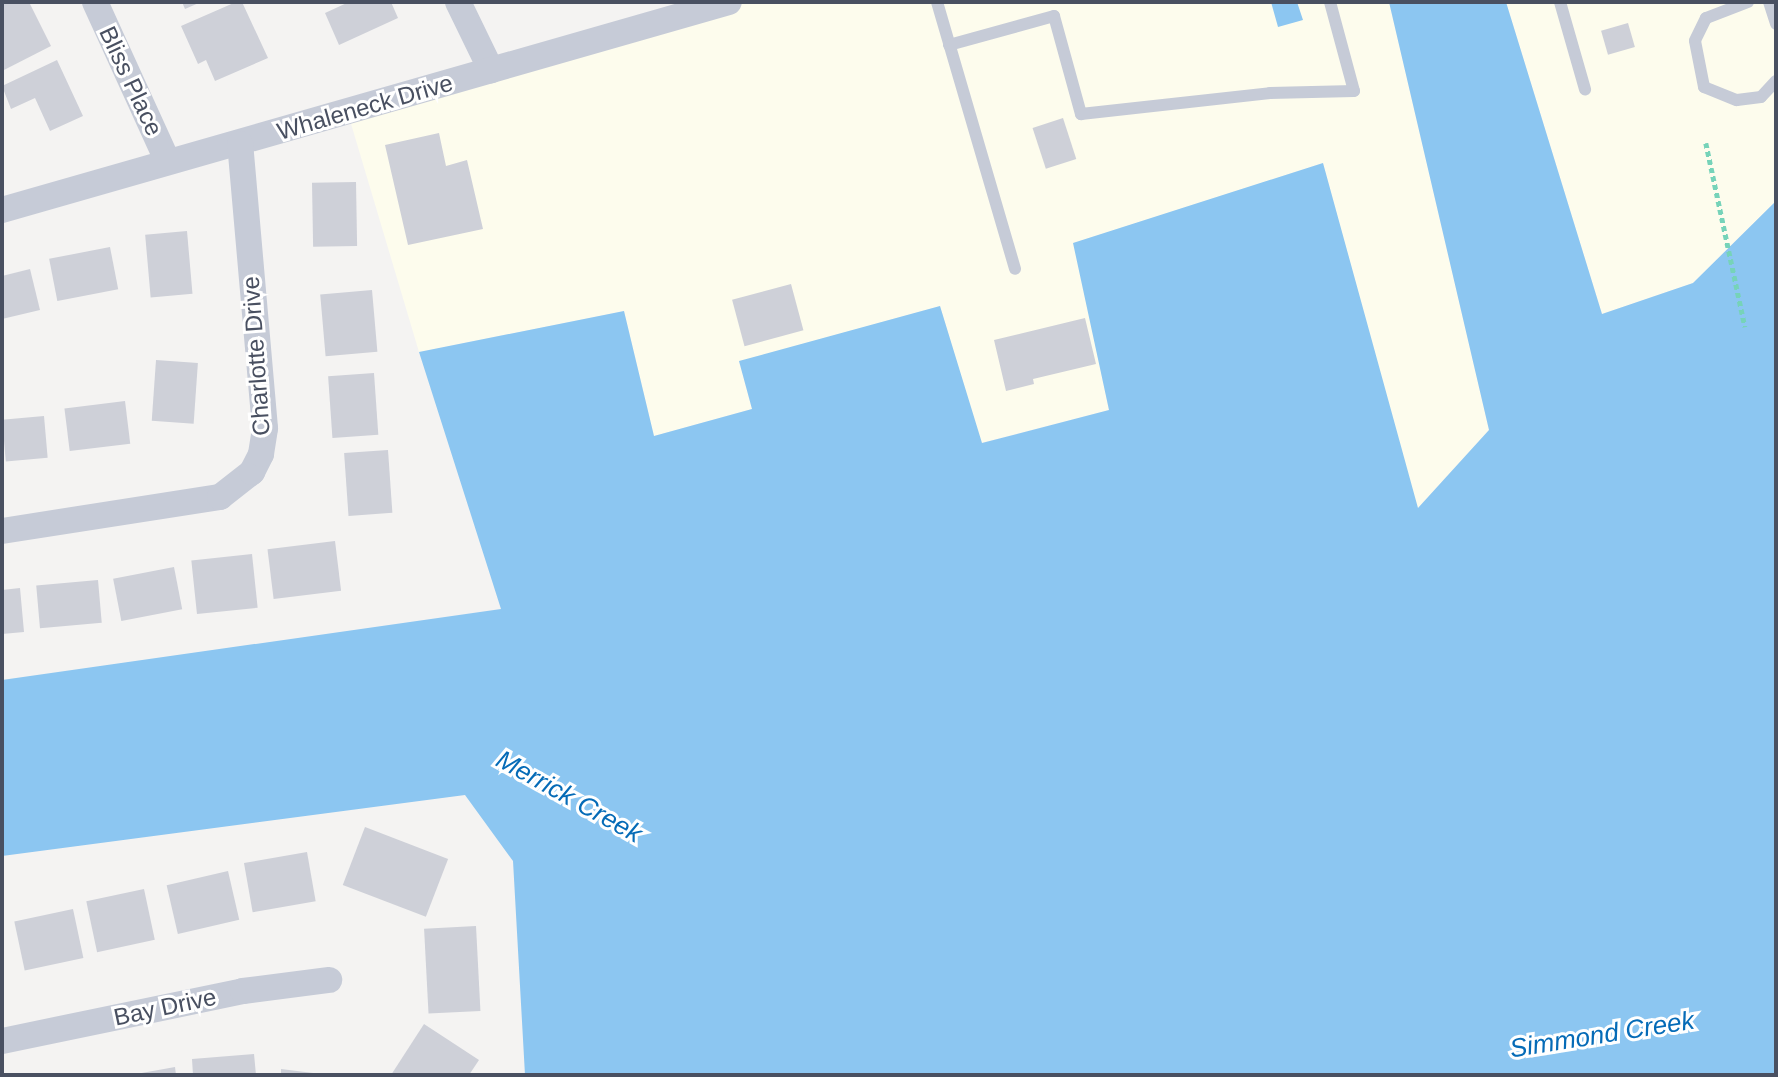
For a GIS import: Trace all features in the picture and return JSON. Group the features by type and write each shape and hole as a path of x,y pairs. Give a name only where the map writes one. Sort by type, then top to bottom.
{"street":[{"name":"Bliss Place","path":"95,2 167,160"},
{"path":"458,2 491,70"},
{"name":"Whaleneck Drive","path":"2,210 167,160 240,144 729,2"},
{"name":"Charlotte Drive","path":"2,531 220,497 252,472 261,454 265,428 240,144"},
{"name":"Bay Drive","path":"2,1041 243,991 329,980"}],"lane":[{"path":"937,2 1015,269"},
{"path":"949,45 1054,16 1081,114 1270,93 1354,91 1330,2"},
{"path":"1560,2 1585,89"},
{"path":"1748,2 1706,18 1695,41 1704,87 1737,100 1761,97 1776,81"},
{"path":"1769,2 1776,24"}],"path":[{"path":"1706,143 1745,327"}],"shaded area":[{"path":"729,2 1389,2 1489,430 1417,509 1323,163 1074,243 1109,410 981,443 940,306 739,362 752,409 654,436 624,311 419,352 349,117"},
{"path":"1506,2 1776,2 1776,201 1693,283 1602,314"}],"water":[{"path":"1271,2 1297,2 1303,20 1278,27"},
{"path":"1389,2 1506,2 1602,314 1693,283 1776,201 1776,1075 525,1075 513,861 465,795 2,856 2,680 501,609 419,352 624,311 654,436 752,409 739,361 940,306 982,443 1109,410 1073,243 1323,163 1418,508 1489,430"}],"building":[{"path":"29,2 51,46 2,71 2,3"},
{"path":"182,2 201,2 185,9"},
{"path":"236,2 242,2 268,58 215,81 206,60 198,64 181,26"},
{"path":"349,2 391,2 398,18 339,45 325,13"},
{"path":"1628,23 1635,47 1608,55 1601,31"},
{"path":"57,60 83,116 50,131 35,98 11,109 2,86"},
{"path":"1063,118 1076,159 1046,169 1033,128"},
{"path":"439,133 446,166 467,160 483,229 408,245 385,145"},
{"path":"356,182 357,246 313,247 312,183"},
{"path":"187,231 192,294 151,297 145,235"},
{"path":"110,247 118,289 57,301 49,259"},
{"path":"30,269 40,310 2,319 2,276"},
{"path":"791,284 803,330 745,346 732,300"},
{"path":"372,290 377,352 326,356 320,295"},
{"path":"1085,318 1096,364 1033,379 1034,384 1006,391 994,340"},
{"path":"156,360 198,363 194,424 152,421"},
{"path":"374,373 378,435 332,438 328,376"},
{"path":"125,401 130,444 70,451 64,408"},
{"path":"44,416 48,458 6,462 2,420"},
{"path":"388,450 392,513 349,516 344,453"},
{"path":"335,541 341,591 274,599 268,549"},
{"path":"252,554 258,608 197,614 191,560"},
{"path":"174,567 182,609 121,621 113,579"},
{"path":"98,580 102,623 40,628 36,585"},
{"path":"20,588 24,632 2,634 2,590"},
{"path":"365,827 448,859 426,917 343,885"},
{"path":"307,852 316,901 253,912 244,863"},
{"path":"228,871 239,920 178,934 167,885"},
{"path":"144,889 155,940 97,952 86,901"},
{"path":"73,909 83,958 25,970 14,921"},
{"path":"476,926 480,1011 429,1014 424,929"},
{"path":"424,1024 479,1060 469,1075 391,1075"},
{"path":"254,1054 256,1075 193,1075 192,1059"},
{"path":"175,1067 176,1075 136,1075 136,1074"},
{"path":"281,1069 321,1074 321,1075 281,1075"}],"water label":[{"name":"Merrick Creek","path":"569,797"},
{"name":"Simmond Creek","path":"1602,1035"}]}
